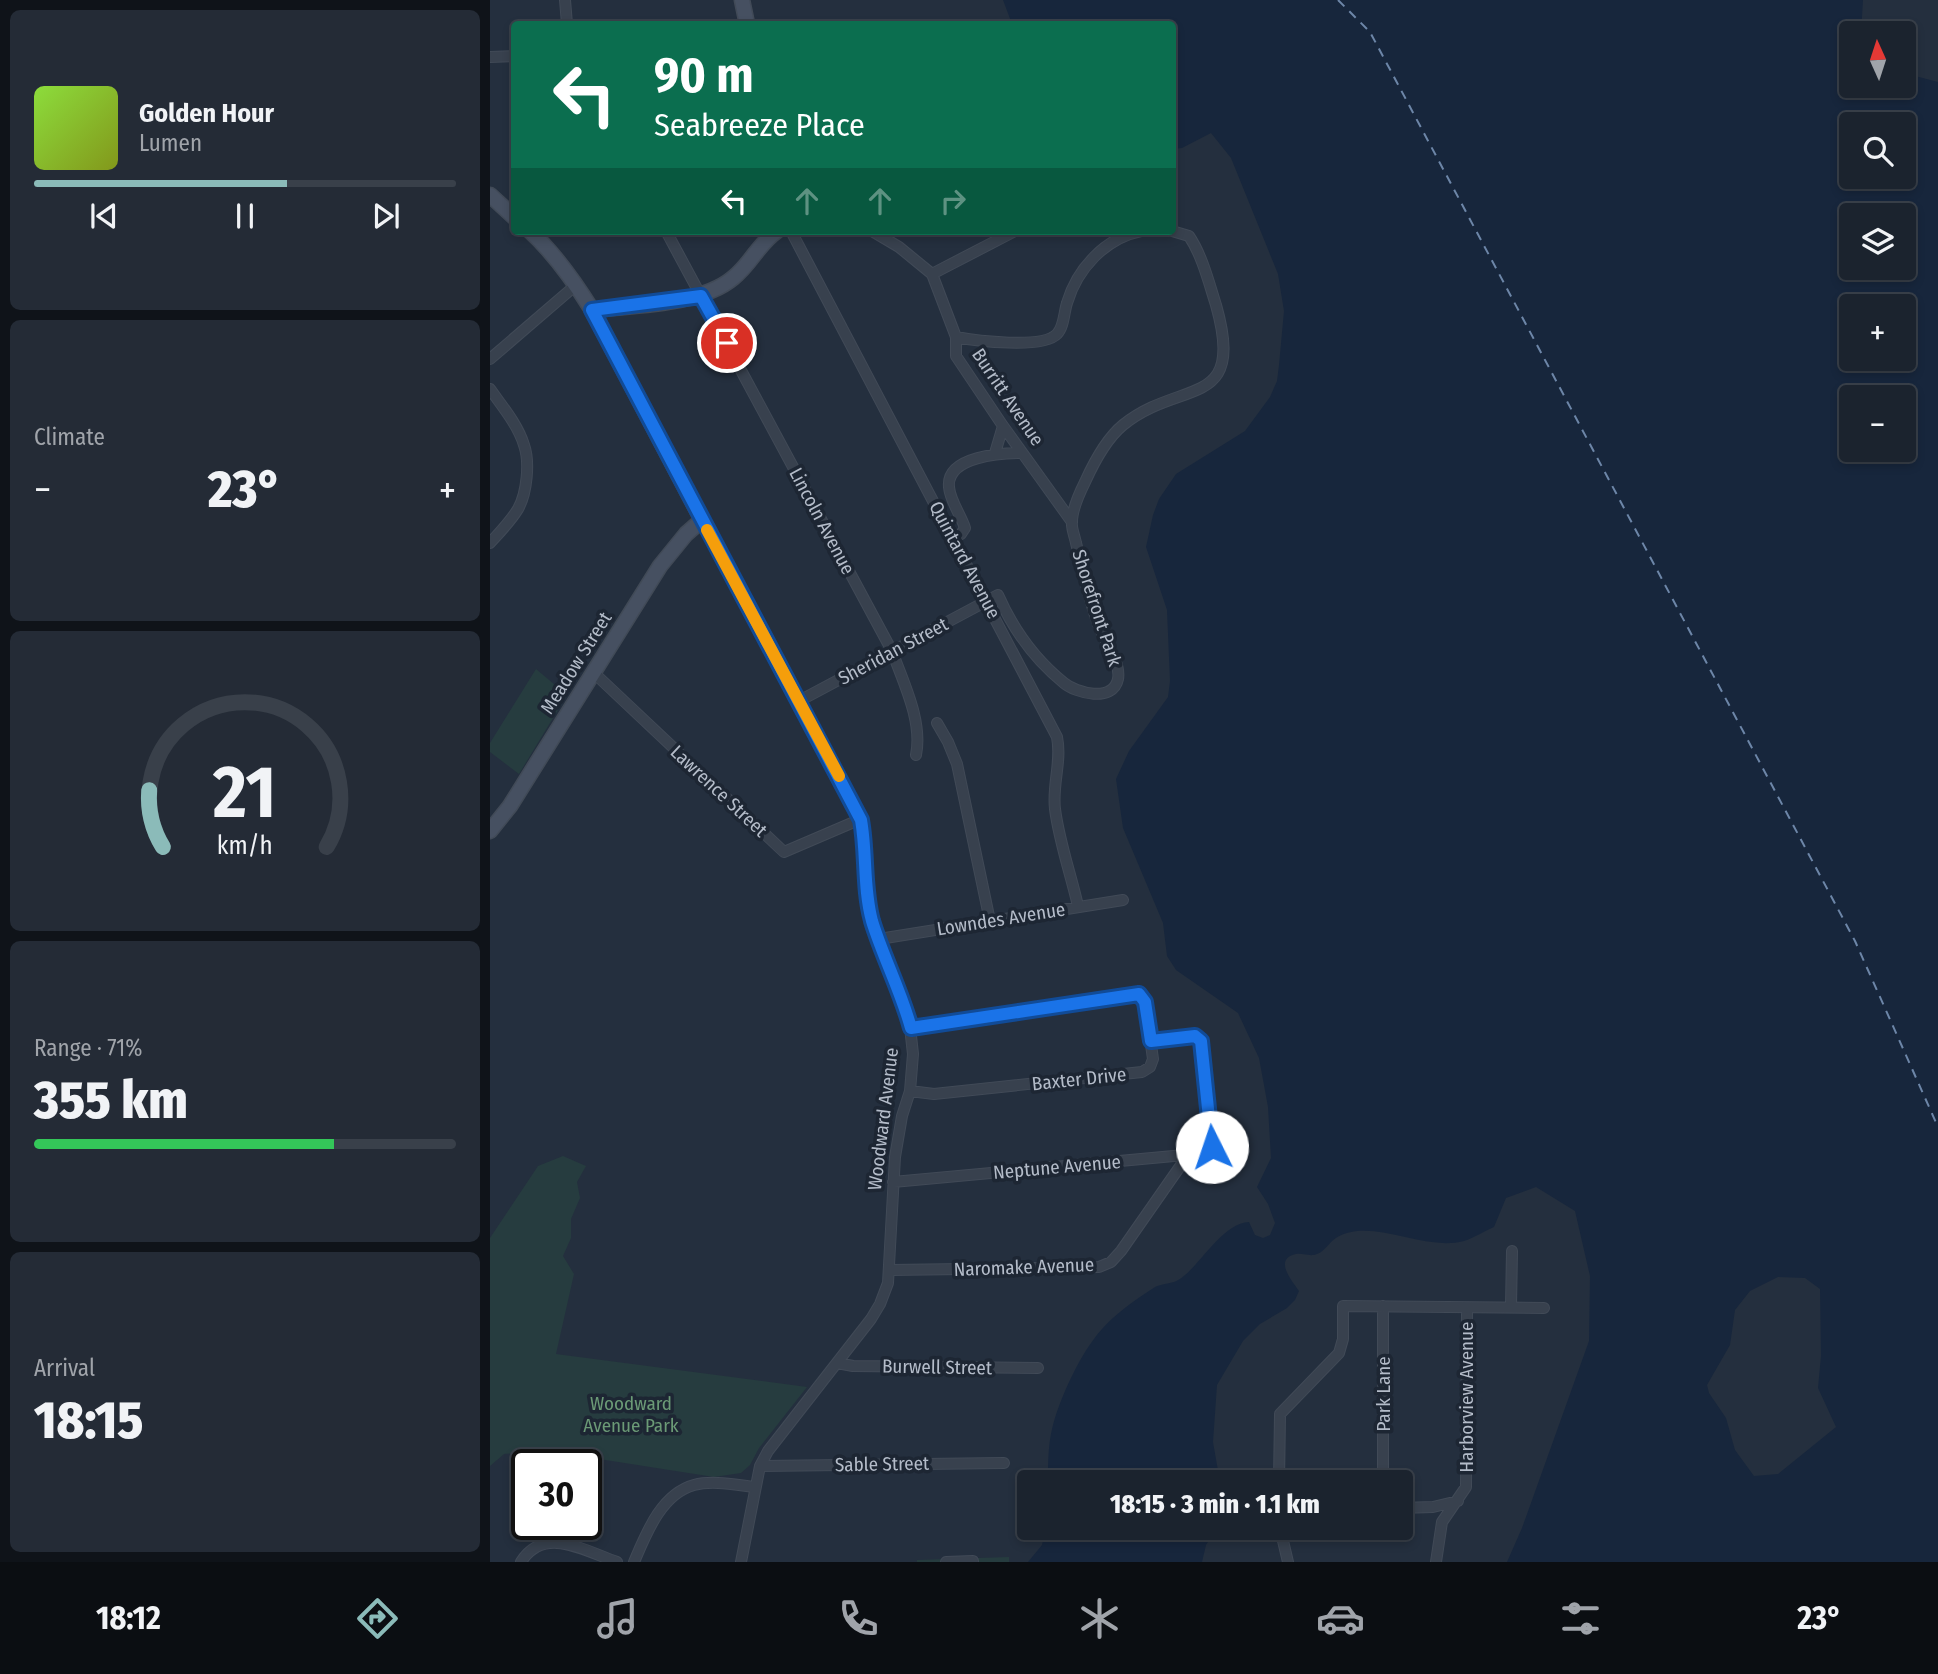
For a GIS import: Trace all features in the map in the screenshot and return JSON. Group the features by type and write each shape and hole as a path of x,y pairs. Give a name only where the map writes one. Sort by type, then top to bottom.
{"main road":[{"path":"742,0 746,21"},
{"path":"494,203 511,215"},
{"name":"Woodward Avenue","path":"534,235 546,246 592,310 702,520"},
{"path":"592,310 701,296 719,289 734,278 762,243 772,235"},
{"name":"Meadow Street","path":"490,831 510,806 660,566 702,520"}],"street":[{"path":"565,0 567,21"},
{"path":"490,57 511,56"},
{"path":"1072,522 1084,484 1109,440 1124,425 1154,408 1206,386 1220,371 1224,348 1214,300 1192,240 1185,234 1176,232"},
{"name":"Lincoln Avenue","path":"668,235 892,651 910,701 918,747 916,755"},
{"name":"Quintard Avenue","path":"793,235 1057,737 1059,760 1054,777 1055,809 1078,906"},
{"name":"Burritt Avenue","path":"879,235 899,247 932,274 956,337 956,356 1072,522"},
{"path":"932,274 1007,235"},
{"path":"956,337 982,342 1017,342 1053,337 1061,328 1075,280 1090,260 1112,244 1132,235"},
{"path":"490,359 576,285"},
{"path":"490,389 521,436 527,463 519,507 505,528 490,543"},
{"path":"995,453 1003,426"},
{"path":"953,539 965,528 949,487 950,476 974,459 995,453 1022,453"},
{"name":"Woodward Avenue","path":"702,520 861,820 865,844 867,897 911,1028 913,1054 910,1091 898,1136 888,1283 880,1304 768,1451 760,1466 743,1561"},
{"name":"Shorefront Park","path":"986,601 998,595 1030,650 1067,686 1091,694 1103,693 1114,686 1118,669 1099,626 1072,522"},
{"name":"Sheridan Street","path":"799,701 986,601"},
{"name":"Lawrence Street","path":"593,672 783,852 861,820"},
{"path":"937,723 957,764 989,921"},
{"name":"Lowndes Avenue","path":"879,939 1123,900"},
{"name":"Baxter Drive","path":"910,1091 934,1094 1142,1072 1152,1063 1145,1002 1136,993 911,1028"},
{"path":"1151,1041 1195,1036 1201,1041 1213,1141 1212,1147 1206,1153 1219,1159"},
{"name":"Neptune Avenue","path":"893,1182 1206,1153"},
{"name":"Naromake Avenue","path":"890,1270 1099,1268 1111,1262 1121,1251 1188,1155"},
{"path":"1511,1307 1512,1251"},
{"path":"1279,1470 1279,1414 1339,1353 1343,1339 1343,1306 1544,1308"},
{"name":"Park Lane","path":"1383,1306 1383,1470"},
{"name":"Harborview Avenue","path":"1442,1522 1466,1488 1467,1308"},
{"name":"Burwell Street","path":"837,1363 853,1366 1038,1368"},
{"name":"Sable Street","path":"760,1466 1004,1462"},
{"path":"634,1562 648,1529 668,1502 680,1492 696,1485 723,1483 755,1487"},
{"path":"1413,1508 1458,1502"},
{"path":"1433,1507 1442,1522 1436,1562"},
{"path":"1283,1540 1288,1562"},
{"path":"521,1562 534,1546 551,1541 617,1562"},
{"path":"946,1562 973,1561"}],"green space":[{"path":"536,669 567,695 519,774 490,752 490,743"},
{"name":"Woodward Avenue Park","path":"563,1156 586,1166 577,1182 580,1198 571,1219 571,1238 563,1256 574,1274 556,1354 807,1387 759,1448 750,1465 741,1473 714,1477 602,1459 602,1449 511,1449 511,1454 504,1454 490,1466 490,1238 538,1166"},
{"path":"1009,1557 1009,1562 917,1562 917,1560"}],"water":[{"path":"1003,0 1863,0 1862,21 1839,21 1839,98 1916,98 1916,76 1938,82 1938,1562 1507,1562 1522,1528 1589,1341 1590,1276 1575,1211 1536,1187 1506,1198 1494,1227 1464,1241 1435,1243 1375,1231 1361,1231 1341,1235 1317,1254 1296,1254 1289,1257 1286,1260 1286,1271 1299,1291 1295,1300 1260,1324 1243,1341 1217,1385 1213,1442 1218,1470 1048,1470 1055,1417 1072,1376 1102,1329 1152,1289 1180,1279 1231,1229 1249,1222 1255,1235 1263,1238 1270,1235 1275,1223 1268,1204 1257,1187 1271,1158 1268,1107 1259,1058 1238,1013 1176,970 1167,956 1163,923 1123,828 1116,779 1129,751 1168,697 1170,681 1167,610 1146,547 1159,499 1176,474 1245,431 1270,397 1277,381 1284,311 1278,274 1231,158 1211,133 1176,149 1176,21 1011,21","holes":["1778,1277 1805,1278 1820,1289 1821,1356 1818,1388 1836,1427 1778,1474 1754,1476 1735,1450 1726,1418 1709,1393 1707,1385 1730,1345 1735,1310 1750,1291"]},
{"path":"1043,1540 1209,1540 1202,1562 1028,1562"}],"ferry route":[{"path":"1338,0 1370,32 1855,941 1938,1127"}],"slow traffic":[{"path":"707,530 839,776"}],"route":[{"path":"727,343 701,296 592,310 861,820 865,844 867,897 872,920 911,1028 1139,994 1145,1002 1151,1041 1195,1036 1201,1041 1212,1147"}]}
